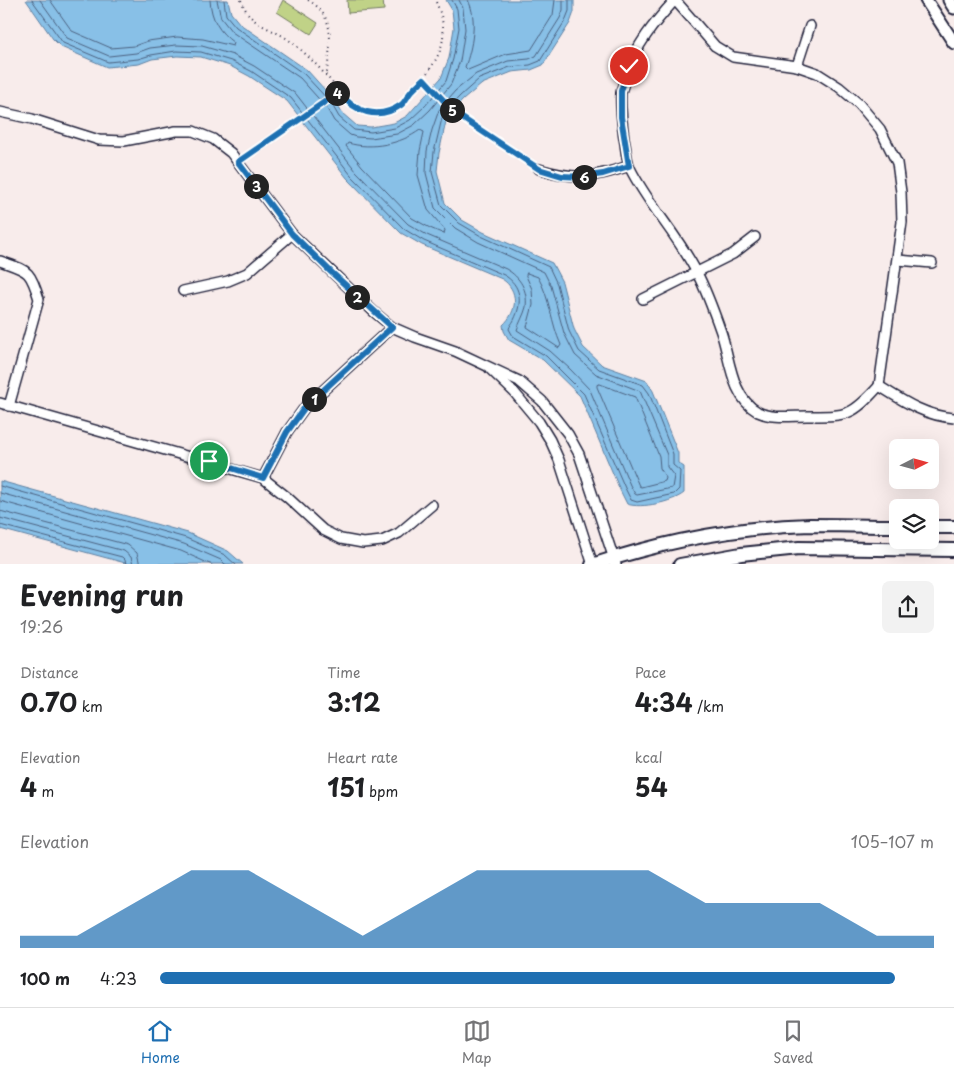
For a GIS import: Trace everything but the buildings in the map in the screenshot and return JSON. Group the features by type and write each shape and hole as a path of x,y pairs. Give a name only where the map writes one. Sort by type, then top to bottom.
{"main road":[{"path":"593,564 615,561 690,539 744,531 809,526 889,526"},
{"path":"939,527 954,527"},
{"path":"680,564 741,554 799,548 954,550"}],"street":[{"path":"675,0 715,46 732,57 796,66 817,73 839,87 859,104 880,129 897,163 901,192 902,222 879,386 864,403 851,413 836,416 773,416 759,412 746,402 736,384 711,302 697,273 684,249 647,198 629,166 621,117 621,91 629,66 640,43 653,24 675,0"},
{"path":"926,0 954,43"},
{"path":"949,0 954,8"},
{"path":"796,66 810,26"},
{"path":"0,112 32,119 99,140 124,141 176,131 193,131 213,139 231,152 292,234 366,306 392,327 456,351 520,381 542,401 568,434 586,472 615,561"},
{"path":"539,169 562,176 582,177 603,174 629,166"},
{"path":"183,291 228,281 247,273 292,234"},
{"path":"643,299 733,254 756,236"},
{"path":"898,260 932,263"},
{"path":"0,261 26,271 34,283 39,299 5,405 263,478 323,530 341,539 363,543 382,541 400,533 432,505"},
{"path":"263,478 287,432 305,407 392,327"},
{"path":"484,364 514,392 539,422 550,440 559,460 593,564"},
{"path":"879,386 912,406 934,415 954,418"}],"path":[{"path":"242,0 250,17 295,45 324,74 337,93 346,101 354,107 377,114 387,112 401,105 434,65 444,36 440,10 436,0"},
{"path":"308,0 314,3 327,18 330,31 327,72 324,74"},
{"path":"424,79 456,114 539,169"},
{"path":"238,162 337,93"}],"green space":[{"path":"283,0 318,23 311,34 277,12"},
{"path":"347,0 383,0 384,10 348,13"}],"water":[{"path":"26,0 228,0 231,13 240,24 307,70 335,101 342,113 357,126 371,127 394,123 407,116 441,78 449,58 454,28 452,10 446,0 574,0 574,12 570,23 543,65 531,70 512,72 482,84 447,117 437,171 445,203 462,220 483,232 552,263 562,282 574,329 583,347 602,365 647,381 653,391 678,453 678,463 684,467 684,493 657,504 640,506 627,504 580,396 543,360 509,340 504,331 503,325 514,307 514,295 508,284 502,279 422,245 401,233 347,178 287,101 230,66 201,57 177,56 152,59 139,64 107,67 61,47 53,39"},
{"path":"0,481 188,533 228,551 243,564 129,564 0,529"}],"route":[{"path":"209,461 263,478 287,432 305,407 392,327 292,234 238,162 339,92 354,107 365,112 377,114 387,112 401,105 424,79 456,114 539,169 562,176 582,177 603,174 629,166 621,117 621,91 629,66"}]}
